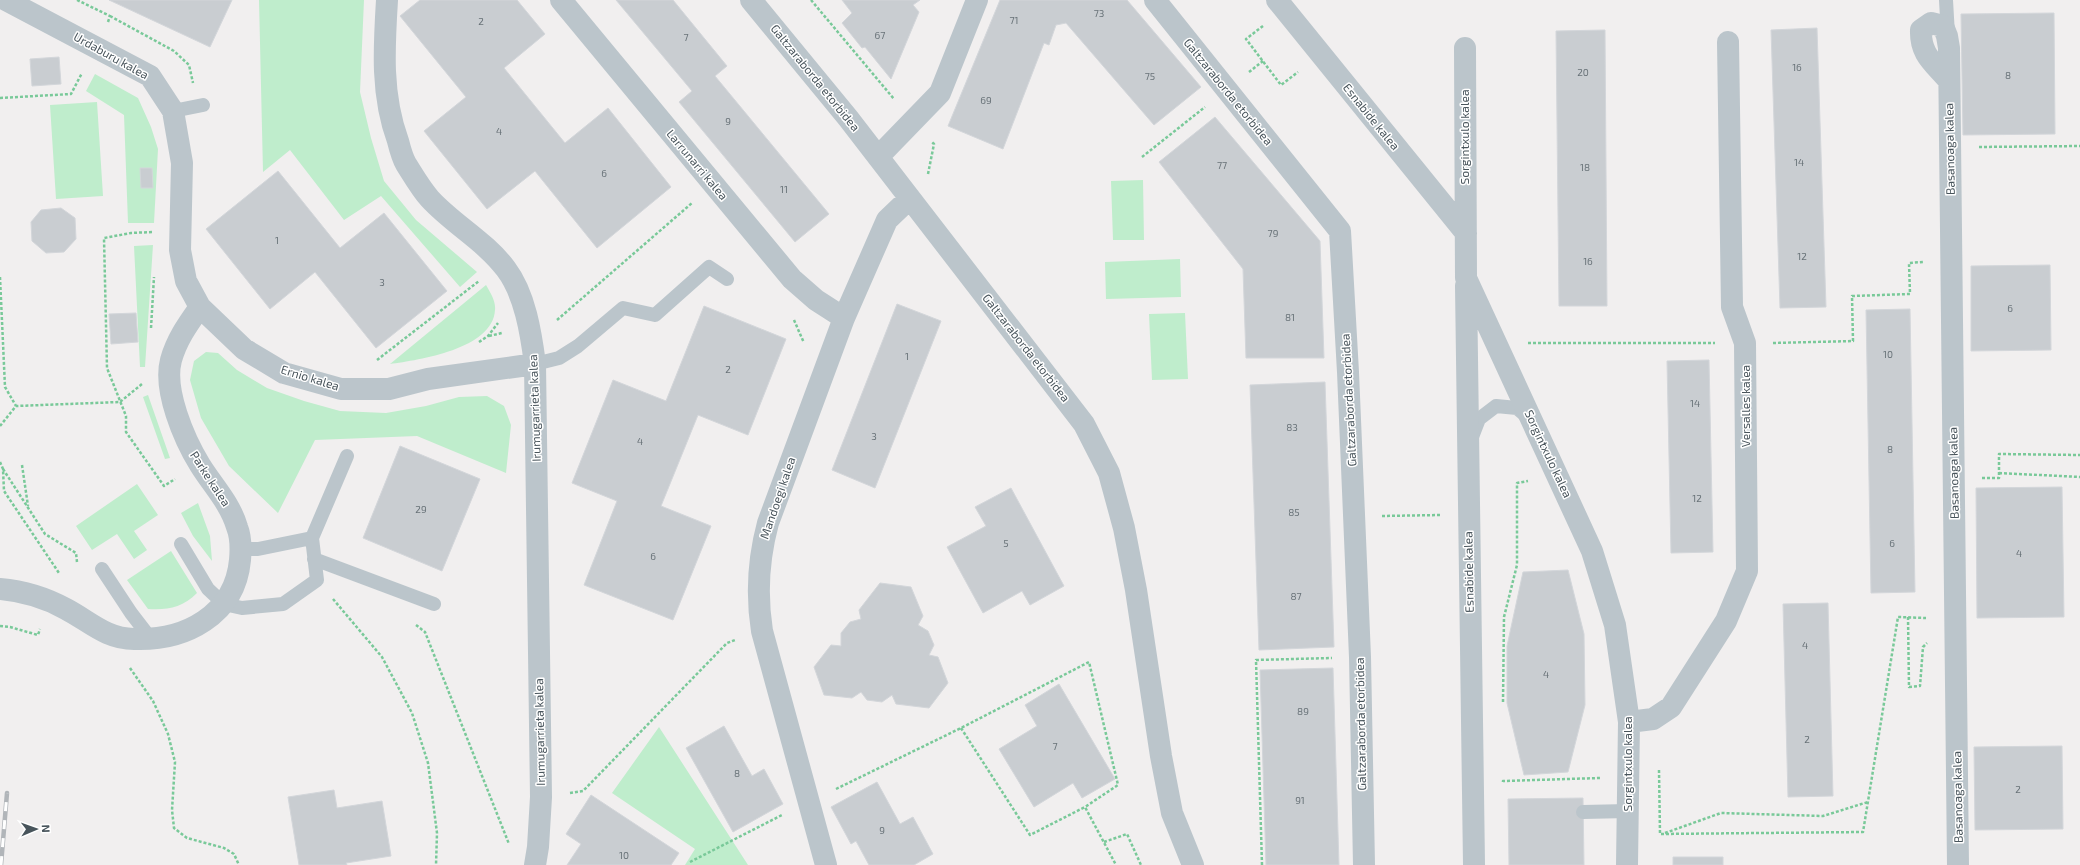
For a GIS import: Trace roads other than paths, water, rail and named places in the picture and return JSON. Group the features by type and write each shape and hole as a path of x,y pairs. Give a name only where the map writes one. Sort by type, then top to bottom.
{"street":[{"name":"Urdaburu kalea","path":"6,0 150,76 173,111 182,163 180,250 186,281 200,307"},
{"name":"Irumugarrieta kalea","path":"387,0 384,44 385,87 393,128 405,162 430,199 462,228 485,245 507,270 526,313 535,364 541,797 538,847 535,865"},
{"name":"Larrunarri kalea","path":"561,0 792,279 816,300 844,318"},
{"name":"Galtzaraborda etorbidea","path":"751,0 878,157 1084,424 1109,473 1124,528 1136,590 1161,756 1172,813 1193,865"},
{"path":"878,157 940,93 977,0"},
{"name":"Galtzaraborda etorbidea","path":"1154,0 1340,231 1348,372 1360,657 1364,865"},
{"name":"Esnabide kalea","path":"1277,0 1466,233"},
{"name":"Basanoaga kalea","path":"1949,81 1929,59 1921,44 1922,30 1931,23 1943,26 1947,36 1949,48 1958,865"},
{"name":"Versalles kalea","path":"1629,722 1653,719 1671,707 1726,621 1747,572 1745,343 1732,307 1728,42"},
{"name":"Sorgintxulo kalea","path":"1465,48 1466,278 1535,424 1592,551 1615,624 1629,722 1627,865"},
{"name":"Mandoegi kalea","path":"826,865 762,631 758,608 758,580 761,550 768,523 844,318 887,220 910,198"},
{"name":"Esnabide kalea","path":"1466,278 1467,450 1474,865"},
{"name":"Ernio kalea","path":"200,307 244,349 284,373 341,389 390,389 428,379 535,364"},
{"name":"Parke kalea","path":"0,589 35,596 66,610 104,632 120,638 151,639 181,633 211,617 224,604 233,589 239,571 241,549 238,528 228,505 200,465 186,440 176,409 170,380 171,361 182,332 200,307"}],"lane":[{"path":"1946,0 1949,48"},
{"path":"173,111 203,105"},
{"path":"535,364 559,358 578,346 623,308 655,315 709,267 727,278"},
{"path":"1467,450 1478,419 1496,406 1517,408 1535,424"},
{"path":"181,544 208,589 224,604 242,608 283,604 317,580 312,538 347,456"},
{"path":"241,549 258,549 312,538"},
{"path":"314,559 434,604"},
{"path":"102,569 131,613 151,639"},
{"path":"1583,812 1628,811"}],"railway":[{"path":"1,865 7,793"}]}
